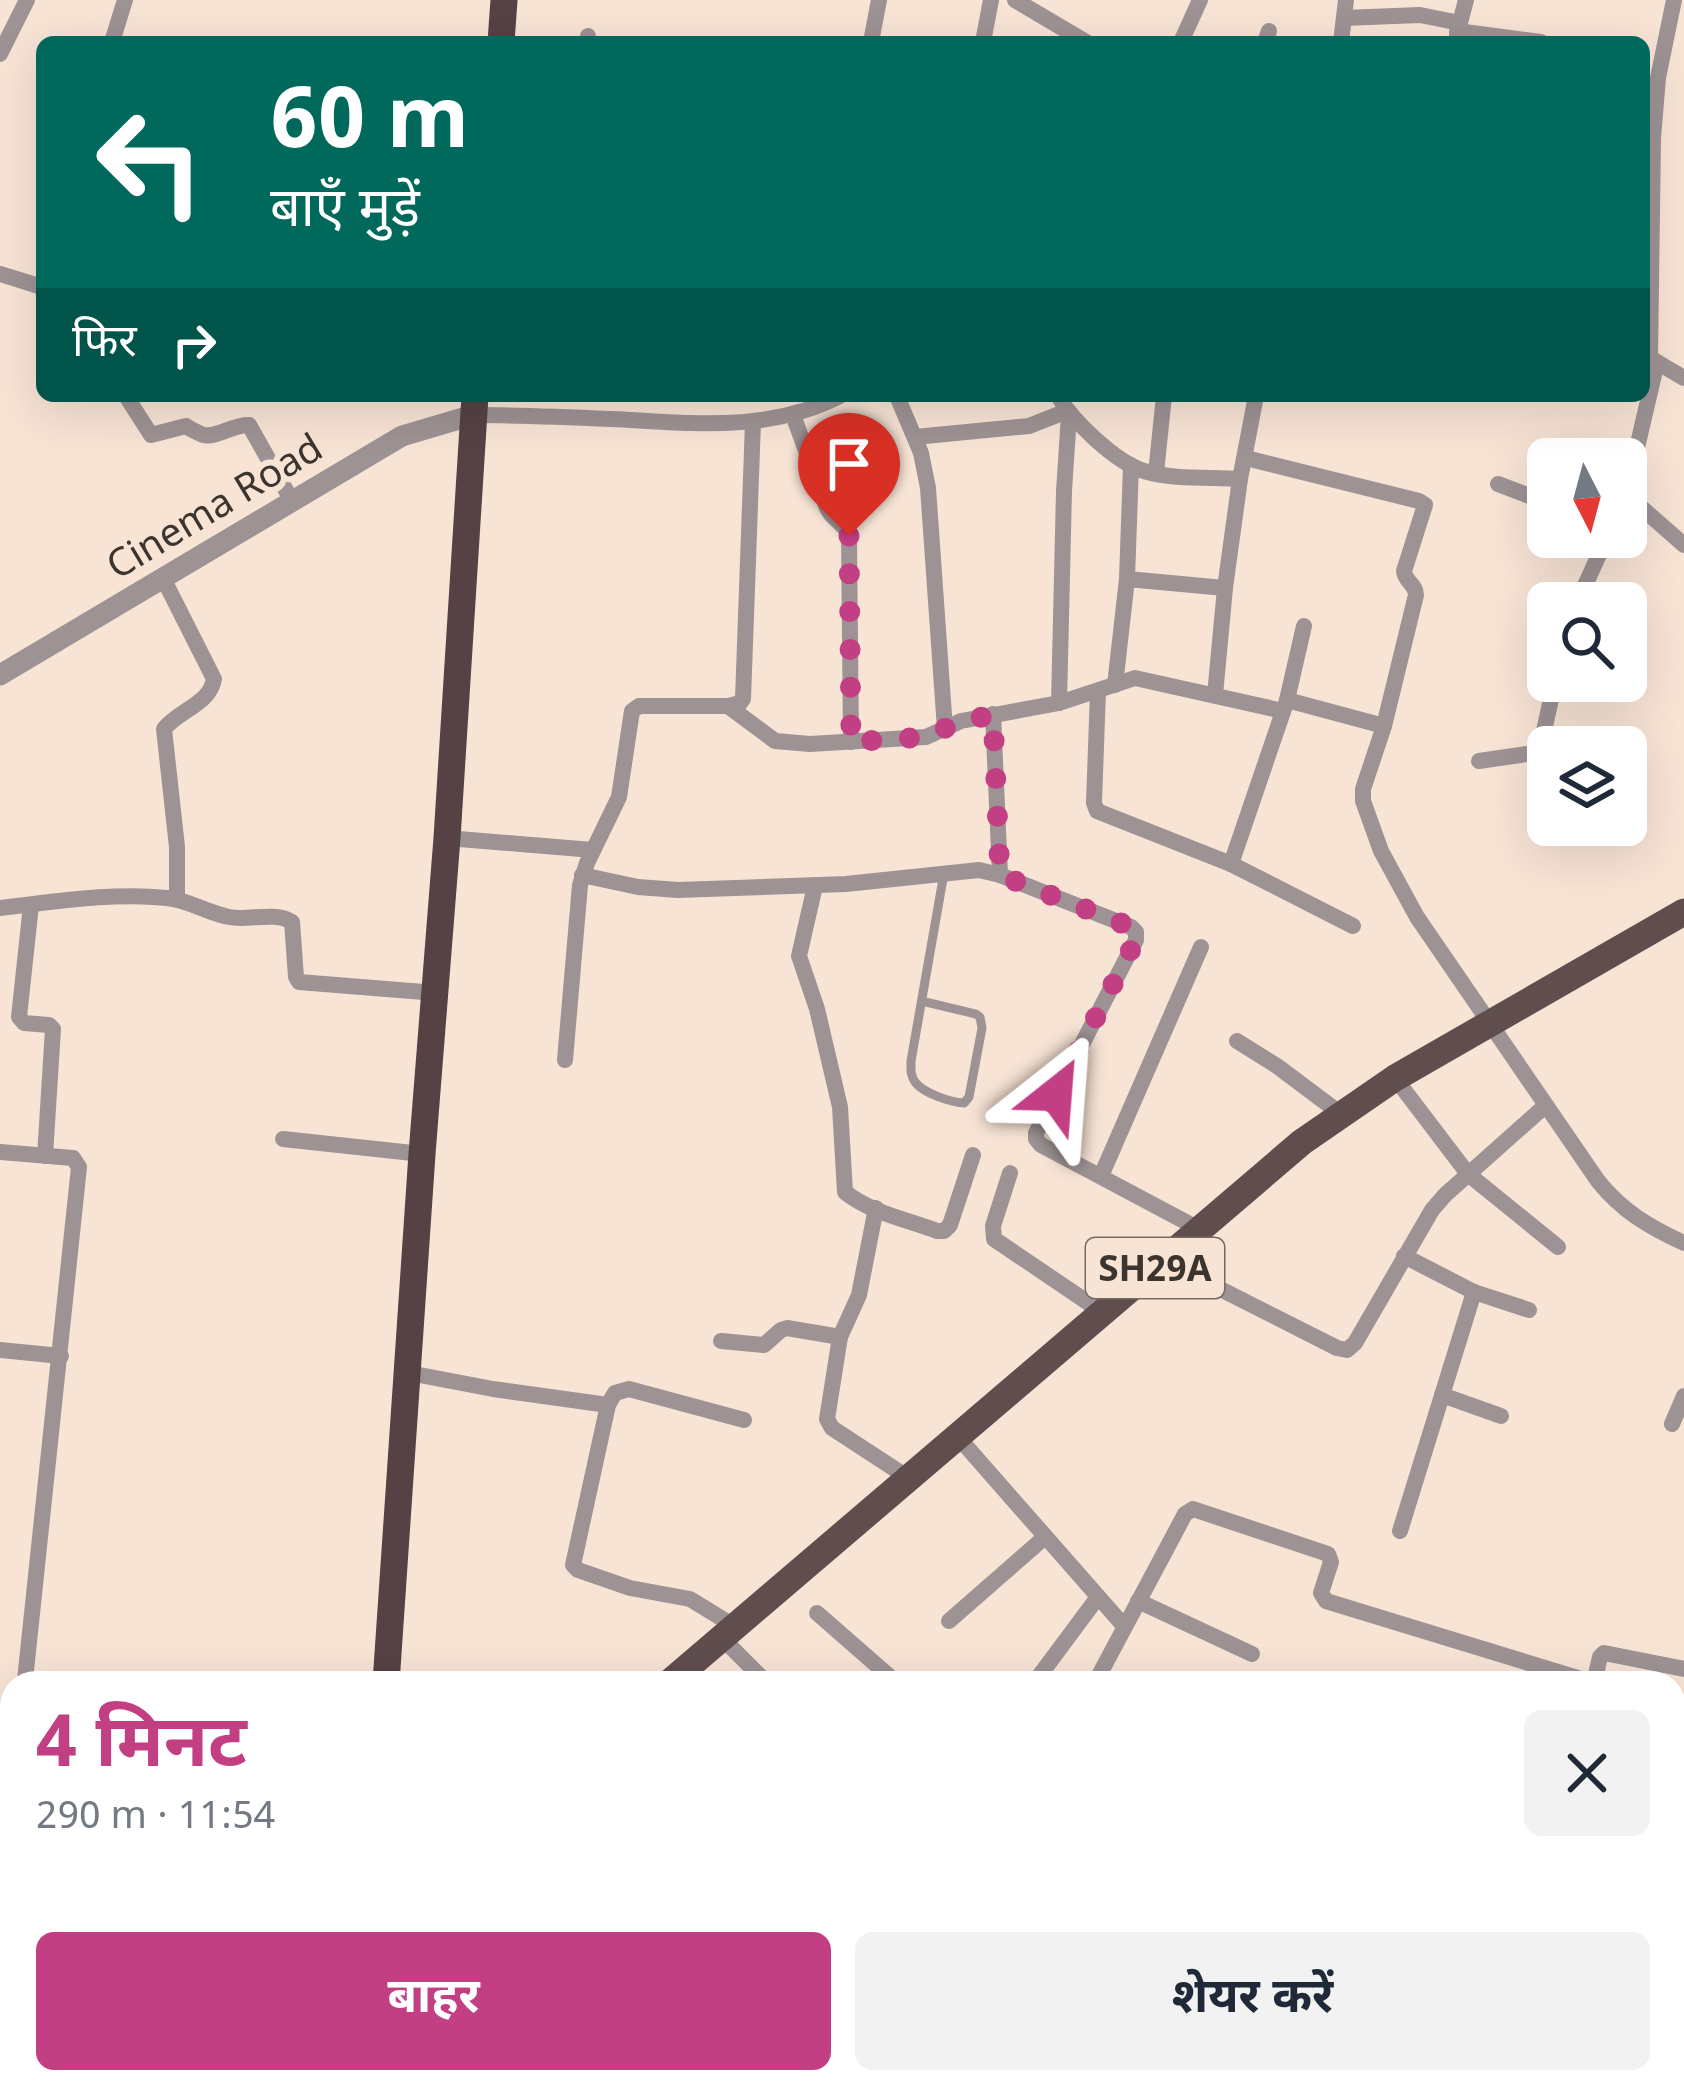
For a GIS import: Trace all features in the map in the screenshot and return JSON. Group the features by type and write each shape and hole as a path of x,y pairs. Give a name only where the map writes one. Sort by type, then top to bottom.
{"highway":[{"path":"501,36 504,0"},
{"path":"387,1671 474,406"}],"main road":[{"name":"SH29A","path":"683,1671 1302,1142 1395,1078 1684,912"}],"street":[{"path":"0,54 26,0"},
{"path":"114,36 124,0"},
{"path":"872,36 879,0"},
{"path":"984,36 991,0"},
{"path":"1015,0 1076,36"},
{"path":"1183,36 1200,0"},
{"path":"1345,9 1420,15 1457,32 1466,0"},
{"path":"1673,0 1658,78 1653,138 1650,359 1684,378"},
{"path":"0,274 36,279"},
{"path":"130,402 152,435 186,426 208,435 249,425 292,501"},
{"path":"546,416 547,402"},
{"path":"474,406 546,416 722,425 793,415 828,402"},
{"path":"900,402 921,453 928,488 945,729"},
{"path":"1156,473 1163,402"},
{"path":"1215,695 1225,588 1255,402"},
{"path":"1636,438 1642,402"},
{"name":"Cinema Road","path":"0,675 402,436 474,406"},
{"path":"915,437 1029,426 1065,407"},
{"path":"1065,407 1131,465 1156,473 1240,479"},
{"path":"1059,703 1065,407"},
{"path":"793,415 831,516 849,536 851,742"},
{"path":"565,1060 578,895 582,875 619,797 634,709 728,706 740,703 745,692 753,422"},
{"path":"1246,458 1425,505 1404,571 1416,596 1363,789 1376,840 1417,917 1613,1200 1679,1241 1684,1219"},
{"path":"1131,465 1127,580 1107,688 1094,803 1097,811 1231,864 1353,926"},
{"path":"1498,484 1527,495"},
{"path":"1647,512 1684,545"},
{"path":"163,578 214,679 210,693 164,728 178,863 177,899"},
{"path":"1127,580 1225,588"},
{"path":"1231,864 1285,705 1304,626"},
{"path":"728,706 775,741 914,739 961,721 1059,703 1129,679 1142,679 1384,726"},
{"path":"993,715 1000,875"},
{"path":"1479,761 1527,754"},
{"path":"447,838 593,850"},
{"path":"582,875 660,890 814,886 979,871 1131,927 1136,940 1036,1136 1041,1145 1199,1229"},
{"path":"814,886 799,961 817,1009 839,1107 844,1188 851,1198 944,1231 973,1155"},
{"path":"0,908 86,899 177,899 229,917 283,917 290,920 299,982 436,993"},
{"path":"32,905 19,1017 24,1023 53,1029 45,1156"},
{"path":"1101,1176 1201,947"},
{"path":"1237,1041 1341,1114"},
{"path":"1395,1078 1468,1174 1558,1247"},
{"path":"1163,1260 1342,1350 1352,1348 1432,1210 1545,1106"},
{"path":"283,1138 422,1154"},
{"path":"0,1153 74,1158 80,1167 26,1671"},
{"path":"1010,1173 993,1226 994,1239 1102,1312"},
{"path":"875,1208 859,1295 840,1337 827,1414 830,1425 910,1479"},
{"path":"1404,1256 1474,1292 1529,1310"},
{"path":"1400,1531 1474,1292"},
{"path":"721,1341 764,1345 781,1330 791,1328 840,1337"},
{"path":"0,1350 61,1356"},
{"path":"409,1373 608,1405"},
{"path":"744,1420 629,1390 615,1393 608,1405 574,1568 630,1588 690,1599 727,1632 757,1671"},
{"path":"1442,1395 1501,1416"},
{"path":"1672,1424 1684,1396"},
{"path":"958,1437 1124,1626"},
{"path":"1101,1671 1185,1514 1193,1509 1328,1554 1331,1562 1321,1593 1327,1601 1555,1671"},
{"path":"949,1621 1045,1538"},
{"path":"1043,1671 1098,1597"},
{"path":"1138,1601 1252,1654"},
{"path":"817,1613 883,1671"},
{"path":"1597,1671 1602,1654 1684,1669"}],"lane":[{"path":"922,1001 980,1017 981,1036 964,1103 920,1086 913,1078 911,1060 944,873"}],"route":[{"path":"849,536 851,742 926,737 961,721 993,715 1000,875 1136,932 1056,1094"}]}
